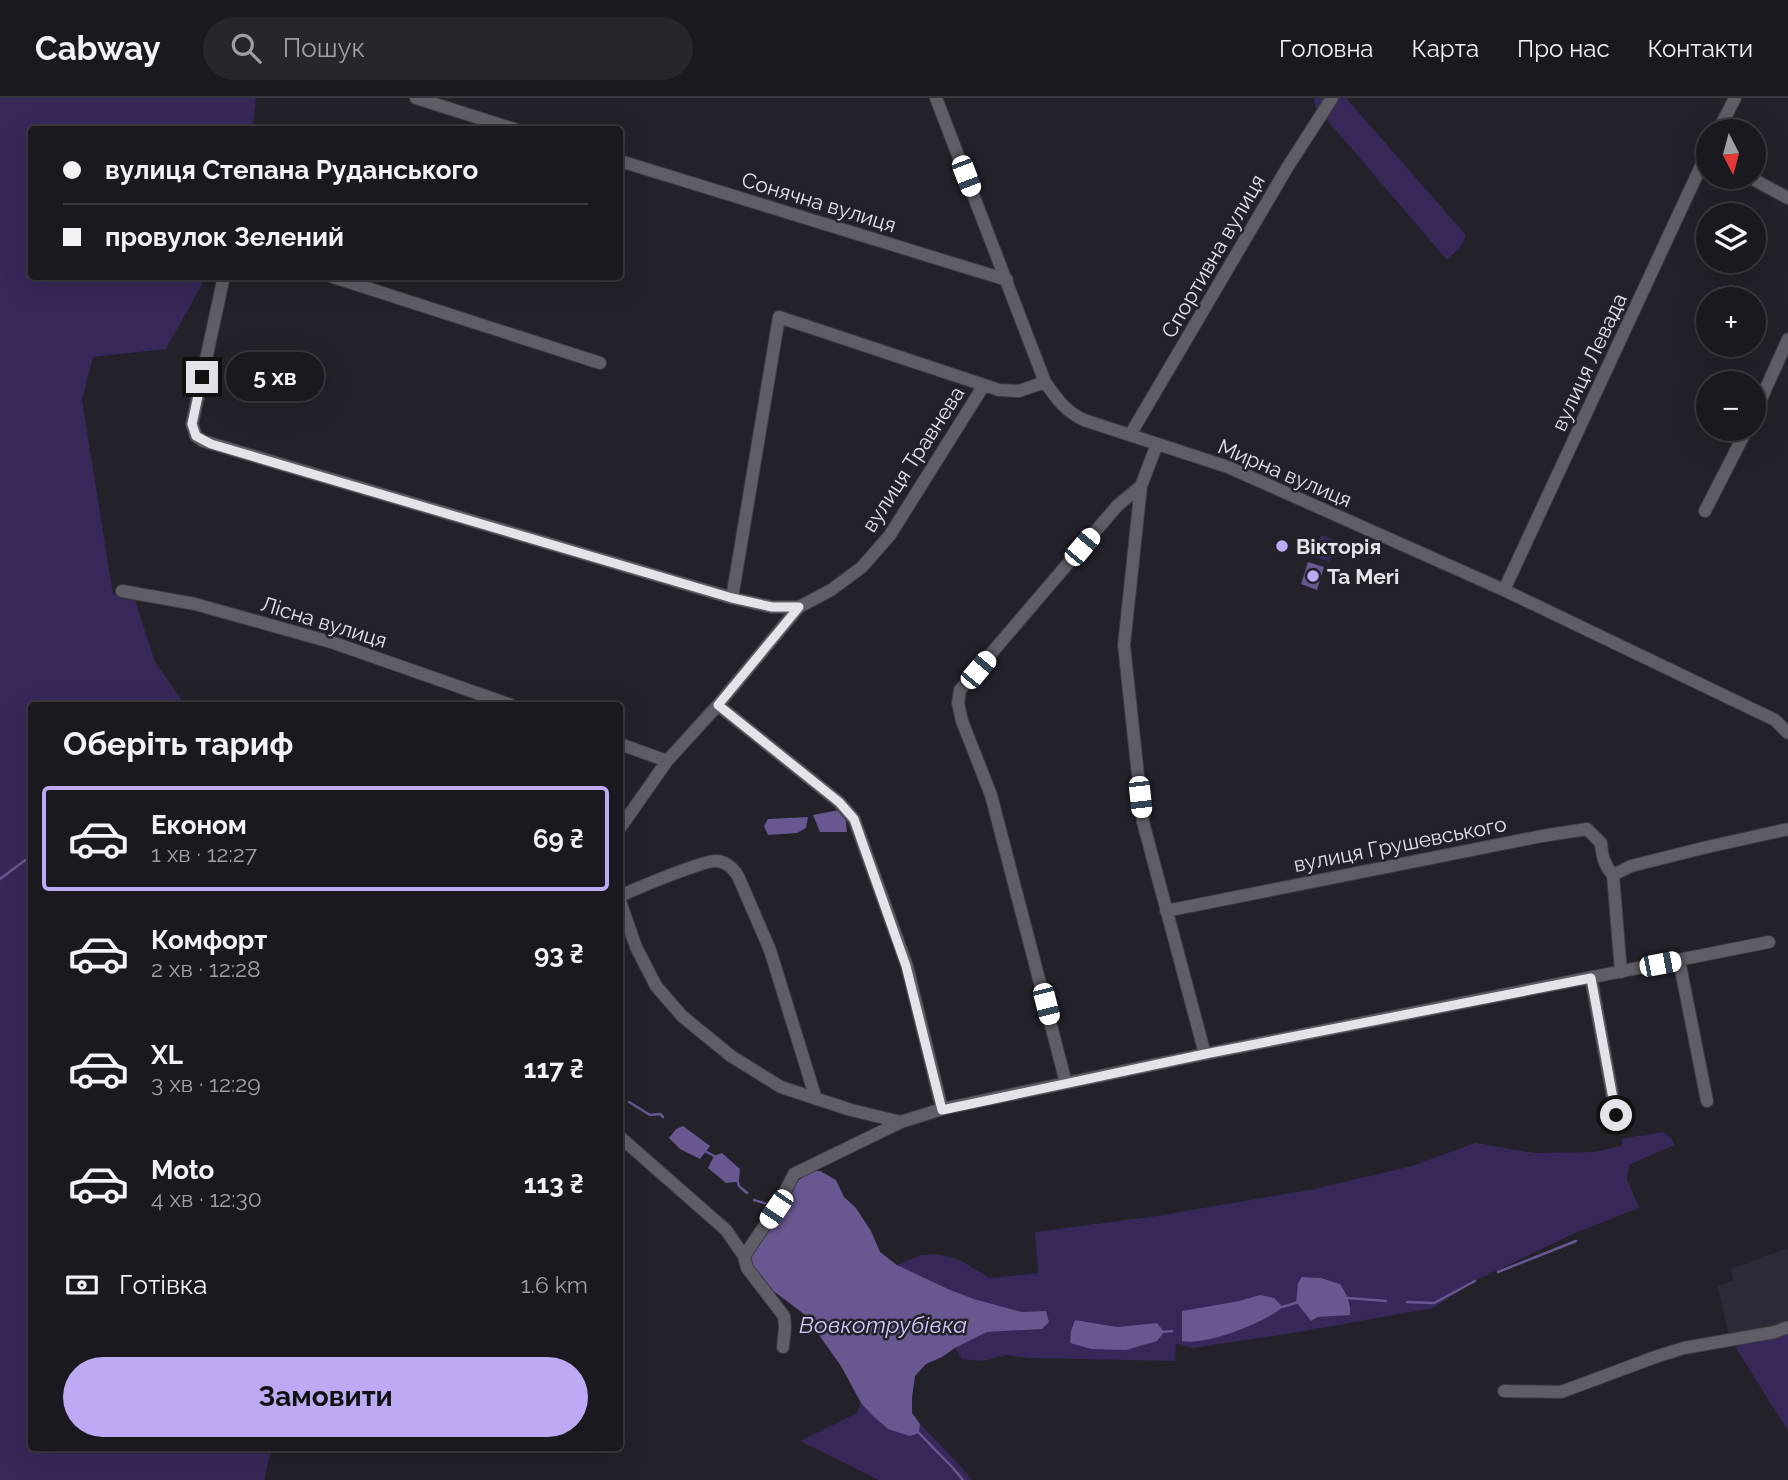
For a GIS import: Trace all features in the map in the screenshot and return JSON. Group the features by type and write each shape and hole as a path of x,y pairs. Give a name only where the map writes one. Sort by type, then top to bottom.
{"street":[{"path":"416,98 504,126"},
{"name":"Мирна вулиця","path":"936,98 1045,382 1056,399 1075,416 1227,467 1504,590 1774,720 1788,730"},
{"name":"Спортивна вулиця","path":"1130,435 1287,168 1332,98"},
{"path":"1724,119 1735,98"},
{"name":"Сонячна вулиця","path":"623,162 1007,280"},
{"name":"вулиця Левада","path":"1504,590 1696,179"},
{"path":"1766,186 1788,198"},
{"path":"224,280 192,424 196,436 211,444 732,598 772,607 799,607"},
{"path":"342,280 600,363"},
{"path":"732,598 779,317 999,390 1019,391 1045,382"},
{"path":"1766,388 1788,339"},
{"name":"вулиця Травнева","path":"623,824 667,761 718,705 799,607 831,590 862,567 890,536 984,385"},
{"path":"1705,511 1740,441"},
{"path":"1157,444 1141,486 1124,645 1143,822 1205,1054"},
{"path":"1066,1083 991,795 958,704 961,690 1117,506 1141,486"},
{"name":"Лісна вулиця","path":"122,591 195,604 334,643 502,702"},
{"path":"718,705 839,802 854,819 906,966 942,1110"},
{"path":"623,745 667,761"},
{"name":"вулиця Грушевського","path":"1166,911 1587,829 1601,843 1602,857 1613,875 1621,972"},
{"path":"1613,875 1631,866 1788,829"},
{"path":"623,894 715,861 731,866 738,876 770,950 816,1099"},
{"path":"623,910 636,947 656,986 682,1016 731,1056 781,1087 851,1110 901,1122"},
{"path":"744,1256 776,1209 794,1174 901,1122 942,1110 1205,1054 1769,942"},
{"path":"1679,960 1707,1101"},
{"path":"1591,978 1616,1115"},
{"path":"623,1140 726,1230 744,1256 747,1268 784,1315 783,1347"},
{"path":"1504,1391 1561,1392 1684,1348 1774,1332 1788,1327"}],"shaded area":[{"path":"0,98 256,98 252,126 28,126 28,280 204,280 166,349 93,357 82,400 113,594 134,597 155,662 183,702 28,702 28,1451 271,1451 264,1480 0,1480"},
{"path":"1314,98 1346,98 1465,234 1462,245 1447,260 1316,110"},
{"path":"1322,535 1336,541 1329,562 1311,555"},
{"path":"1663,1132 1671,1137 1674,1145 1629,1165 1627,1180 1639,1208 1575,1233 1475,1281 1433,1308 1193,1348 1176,1344 1175,1361 1031,1358 1007,1355 981,1361 962,1359 955,1348 987,1332 1042,1329 1022,1312 974,1299 897,1265 921,1255 936,1254 958,1259 990,1278 1038,1273 1035,1232 1157,1216 1314,1189 1412,1166 1475,1143 1534,1153 1593,1152 1622,1146 1622,1139","holes":["1303,1277 1333,1281 1343,1289 1351,1305 1311,1321 1296,1302 1298,1283","1239,1301 1182,1340 1183,1311","1076,1320 1117,1327 1157,1323 1070,1343"]},
{"path":"1788,1248 1788,1325 1729,1337 1718,1286 1733,1281 1731,1269"},
{"path":"1788,1325 1788,1431 1729,1337"},
{"path":"861,1403 872,1415 919,1433 920,1424 972,1480 879,1480 800,1441 857,1413"}],"water":[{"name":"Ta Meri","path":"1308,562 1324,567 1317,590 1301,584"},
{"path":"839,810 845,814 847,832 820,832 813,815"},
{"path":"808,817 806,828 797,833 768,835 764,826 768,819"},
{"path":"683,1126 710,1146 700,1159 680,1149 669,1138 676,1129"},
{"path":"722,1153 740,1169 739,1180 736,1182 726,1183 708,1168 714,1156"},
{"name":"Вовкотрубівка","path":"812,1171 820,1171 836,1180 844,1197 856,1208 871,1231 880,1252 897,1265 974,1299 1022,1312 1046,1311 1049,1322 1042,1329 987,1332 926,1364 915,1376 912,1398 912,1413 920,1424 919,1433 910,1436 888,1429 872,1415 861,1403 841,1366 804,1314 764,1284 749,1260 796,1182"},
{"path":"1302,1277 1321,1278 1340,1284 1348,1299 1350,1315 1318,1317 1311,1321 1296,1302 1298,1283"},
{"path":"1260,1295 1274,1298 1283,1307 1263,1320 1234,1332 1205,1340 1182,1341 1182,1311"},
{"path":"1075,1320 1117,1327 1157,1323 1164,1332 1157,1341 1126,1350 1091,1349 1070,1343"}],"waterway":[{"path":"0,879 28,858"},
{"path":"629,1102 650,1115 660,1114 663,1117"},
{"path":"703,1150 716,1157"},
{"path":"737,1179 739,1186 747,1193"},
{"path":"754,1200 771,1205"},
{"path":"1498,1272 1576,1241"},
{"path":"1407,1302 1434,1303 1475,1281"},
{"path":"1348,1298 1386,1301"},
{"path":"1282,1307 1299,1302"},
{"path":"1162,1332 1172,1331"},
{"path":"917,1431 963,1480"}],"place":[{"name":"Вікторія","path":"1282,546"},
{"name":"Ta Meri","path":"1313,576"}],"route":[{"path":"202,377 192,424 196,436 211,444 732,598 772,607 799,607 718,705 839,802 854,819 906,966 942,1110 1205,1054 1591,978 1616,1115"}]}
